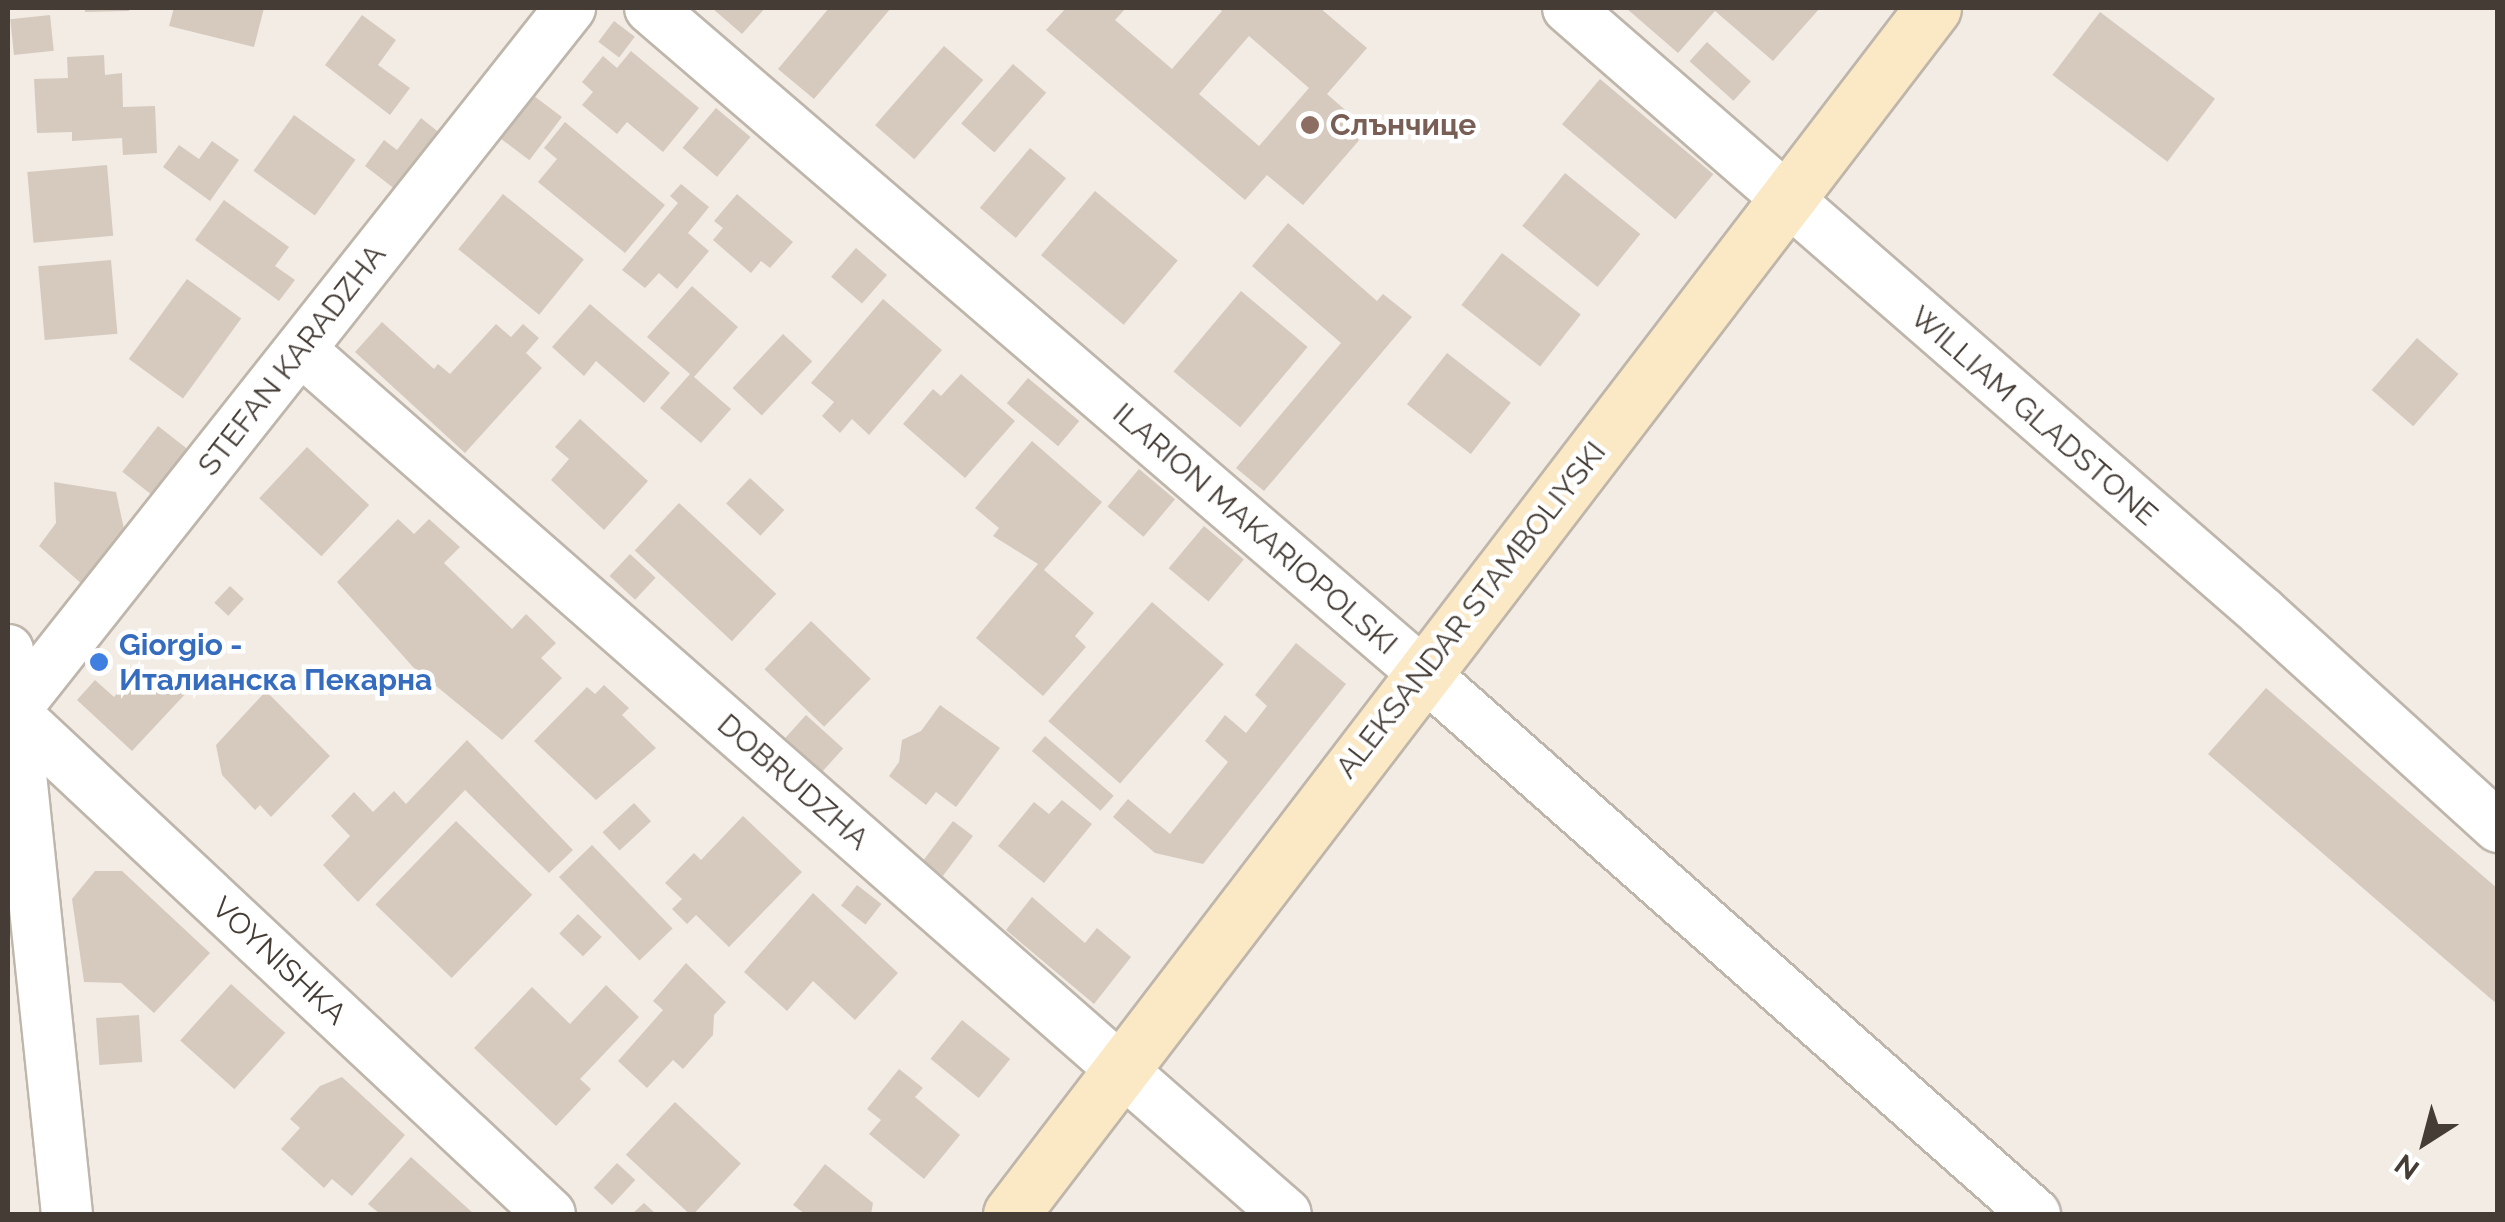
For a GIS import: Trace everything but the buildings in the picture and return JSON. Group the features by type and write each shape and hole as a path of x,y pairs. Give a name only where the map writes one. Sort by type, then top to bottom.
{"main road":[{"name":"ALEKSANDAR STAMBOLIYSKI","path":"1011,1214 1118,1067 1932,8"}],"street":[{"name":"STEFAN KARADZHA","path":"9,710 301,350 570,8"},
{"name":"ILARION MAKARIOPOLSKI","path":"650,8 1423,672 2035,1214"},
{"name":"WILLIAM GLADSTONE","path":"1568,8 2263,614 2498,827"},
{"name":"DOBRUDZHA","path":"301,350 1286,1214"},
{"path":"8,650 9,710 67,1214"},
{"name":"VOYNISHKA","path":"9,710 550,1214"}],"place":[{"name":"Слънчице","path":"1310,125"},
{"name":"Giorgio - Италианска Пекарна","path":"99,662"}]}
